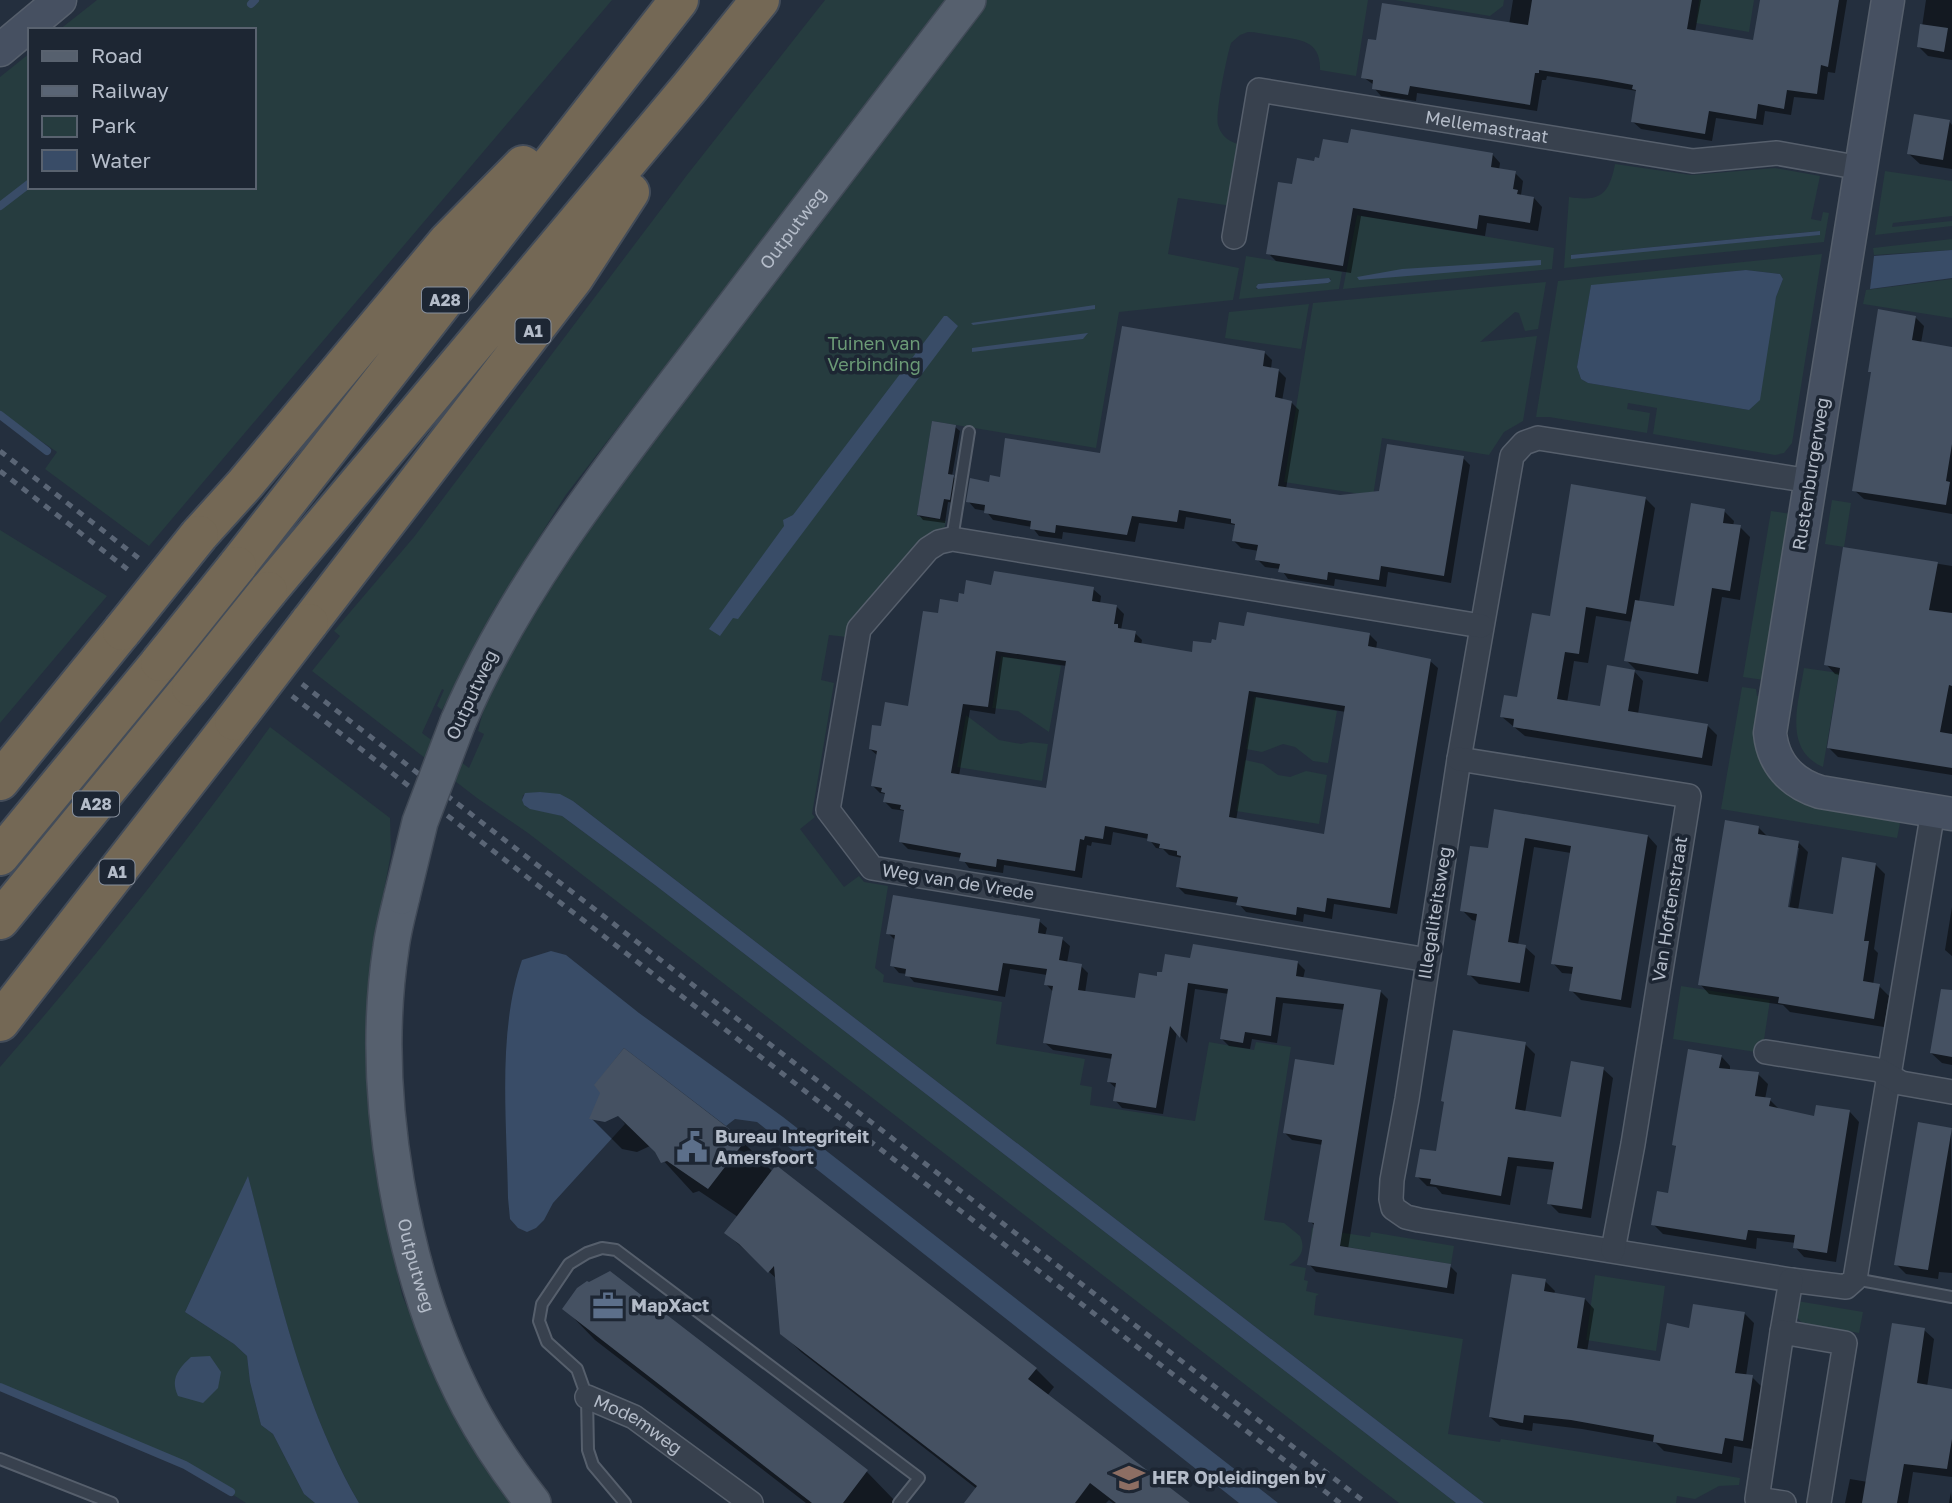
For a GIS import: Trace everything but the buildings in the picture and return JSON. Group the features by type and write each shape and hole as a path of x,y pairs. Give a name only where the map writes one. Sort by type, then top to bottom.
{"highway":[{"name":"A28","path":"0,856 237,566 679,0"},
{"name":"A28","path":"0,920 268,591 749,13"},
{"name":"A1","path":"0,1022 573,278 749,13"},
{"name":"A28","path":"0,781 199,536 448,241 652,33"}],"main road":[{"name":"Outputweg","path":"533,1503 506,1468 468,1405 436,1330 413,1257 397,1183 387,1113 385,1060 388,968 420,822 475,681 549,557 614,464 968,0"}],"street":[{"path":"0,50 60,0"},
{"name":"Rustenburgerweg","path":"1888,0 1771,722 1771,744 1786,773 1812,789 1942,812"},
{"name":"Mellemastraat","path":"1234,237 1259,90 1693,161 1777,153 1861,168"},
{"name":"Illegaliteitsweg","path":"1810,481 1547,439 1531,439 1517,449 1509,460 1459,759 1391,1199 1393,1208 1406,1217 1419,1220 1791,1280 1846,1287 1855,1279"},
{"path":"951,539 1481,626"},
{"name":"Weg van de Vrede","path":"951,539 928,549 863,621 856,639 828,810 872,868 1428,960"},
{"name":"Van Hoftenstraat","path":"1459,759 1689,796 1613,1251"},
{"path":"1855,1279 1889,1076 1942,812"},
{"path":"1766,1052 1879,1070 1901,1083 1952,1092"},
{"path":"1784,1503 1757,1499 1791,1280"},
{"path":"1782,1332 1846,1343 1819,1503"},
{"name":"Modemweg","path":"587,1397 634,1417 746,1502"}],"lane":[{"path":"951,539 969,432"},
{"path":"587,1397 577,1369 547,1342 539,1321 542,1304 569,1264 602,1248 616,1251 919,1478 899,1503"},
{"name":"Illegaliteitsweg","path":"1855,1279 1952,1297"},
{"name":"Modemweg","path":"587,1397 588,1450 593,1465 625,1503"},
{"path":"0,1459 112,1503"}],"green space":[{"path":"97,0 612,0 149,546 45,469 57,452 0,413 0,77 28,55 28,189 256,189 256,28 62,28"},
{"name":"Tuinen van Verbinding","path":"825,0 947,0 565,496 494,609 442,710 437,706 444,690 442,689 422,733 469,768 484,734 478,731 489,688 511,647 581,536 984,0 1368,0 1356,76 1320,70 1317,53 1313,47 1301,41 1248,32 1231,43 1218,109 1218,125 1230,141 1242,145 1232,206 1178,198 1168,254 1239,268 1233,300 1119,312 1096,448 932,421 917,516 946,521 944,530 920,545 854,617 847,637 829,635 821,680 834,683 812,814 815,817 800,829 844,887 859,876 864,882 888,886 875,968 884,975 883,982 1002,1002 996,1044 1085,1059 1080,1085 1092,1087 1090,1105 1195,1121 1209,1042 1254,1050 1256,1042 1291,1047 1264,1220 1284,1223 1300,1236 1301,1253 1289,1265 1306,1268 1306,1291 1319,1294 1316,1296 1314,1315 1463,1339 1448,1434 1500,1442 1501,1439 1740,1478 1739,1485 1719,1486 1695,1499 1677,1496 1676,1503 1484,1503 573,801 540,792 523,795 522,800 526,807 562,816 655,885 1456,1503 1399,1503 528,833 477,798 312,671 340,636 334,631 414,537 687,175"},
{"path":"1395,0 1504,0 1503,6 1490,16"},
{"path":"1699,0 1754,0 1749,32 1696,23"},
{"path":"1615,164 1691,175 1775,168 1820,176 1811,219 1821,221 1823,212 1829,213 1824,242 1564,268 1569,197 1596,197 1606,189","holes":["1819,231 1819,235 1571,258 1571,255"]},
{"path":"1885,171 1952,181 1952,216 1893,223 1892,227 1952,221 1952,226 1875,235"},
{"path":"1357,215 1554,248 1552,269 1343,289"},
{"path":"1952,239 1952,250 1874,255 1873,248"},
{"path":"1822,254 1792,443 1784,453 1775,455 1653,434 1657,408 1628,403 1627,409 1650,413 1647,433 1536,417 1558,281","holes":["1746,270 1780,274 1783,279 1776,297 1749,410 1588,383 1581,379 1577,367 1591,286"]},
{"path":"1246,256 1342,272 1339,289 1239,299","holes":["1331,279 1328,283 1256,289 1258,284"]},
{"path":"1952,279 1952,318 1863,304 1866,290"},
{"path":"1546,282 1538,329 1525,331 1519,313 1515,312 1480,342 1537,336 1523,421 1504,432 1489,455 1382,438 1373,496 1284,482 1313,303"},
{"path":"1309,304 1301,349 1225,338 1229,312"},
{"path":"1832,500 1851,503 1844,547 1825,544"},
{"path":"1771,511 1791,514 1764,680 1743,677"},
{"path":"0,530 107,596 0,723"},
{"path":"1001,656 1061,666 1049,732 1018,711 992,708"},
{"path":"1804,668 1839,673 1823,767 1810,759 1802,749 1798,737 1797,710"},
{"path":"1742,687 1756,689 1757,696 1761,697 1760,751 1767,771 1774,781 1901,818 1897,838 1721,809"},
{"path":"1254,697 1337,711 1328,763 1313,761 1295,747 1283,744 1262,752 1246,749"},
{"path":"966,715 999,740 1021,744 1048,744 1042,781 957,767"},
{"path":"270,727 390,818 391,853 380,913 371,1069 377,1180 402,1295 442,1390 473,1450 512,1503 359,1503 321,1425 306,1385 248,1177 185,1312 234,1344 247,1356 250,1382 261,1425 273,1434 304,1494 315,1503 246,1503 185,1464 0,1387 0,1067 139,900"},
{"path":"1245,760 1263,764 1278,775 1290,777 1306,771 1327,775 1319,824 1236,811"},
{"path":"1681,986 1770,1000 1762,1053 1673,1039"},
{"path":"1312,1228 1370,1237 1371,1232 1454,1246 1451,1264 1311,1241"},
{"path":"1595,1275 1665,1286 1656,1351 1586,1340"},
{"path":"1797,1301 1863,1312 1859,1333 1803,1323 1797,1316"}],"water":[{"path":"1820,231 1820,235 1571,259 1571,255"},
{"path":"1952,250 1952,278 1870,289 1874,256"},
{"path":"1541,260 1541,265 1359,280 1357,277 1402,269"},
{"path":"1746,270 1780,274 1783,279 1776,297 1760,400 1749,410 1588,383 1581,379 1577,367 1591,285"},
{"path":"1329,278 1331,281 1328,283 1258,289 1256,287 1258,284"},
{"path":"1095,305 1095,309 973,325 971,323"},
{"path":"944,316 958,326 738,619 733,618 720,636 709,629 784,526 783,520 793,515"},
{"path":"1088,333 1083,339 972,352 972,348"},
{"path":"525,793 560,794 573,801 1484,1503 1456,1503 655,885 562,816 530,809 524,805 522,800"},
{"path":"551,951 566,955 639,1013 783,1117 1278,1503 1239,1503 757,1122 735,1119 726,1126 624,1048 595,1085 625,1124 553,1203 544,1220 536,1228 527,1232 518,1228 510,1219 508,1198 505,1078 509,1017 522,960"},
{"path":"248,1176 306,1385 321,1425 359,1503 315,1503 304,1494 273,1434 261,1425 250,1382 247,1356 234,1344 185,1312"},
{"path":"210,1356 221,1372 218,1388 203,1403 178,1396 175,1379 182,1366 191,1357"}],"waterway":[{"path":"251,4 255,0"},
{"path":"0,206 28,185"},
{"path":"0,415 47,451"},
{"path":"0,1387 185,1465 231,1492"}],"railway":[{"path":"0,451 141,560"},
{"path":"0,471 131,572"},
{"path":"302,684 1366,1503"},
{"path":"292,696 1340,1503"}],"place":[{"name":"Bureau Integriteit Amersfoort","path":"692,1147"},
{"name":"MapXact","path":"608,1306"},
{"name":"HER Opleidingen bv","path":"1129,1478"}]}
